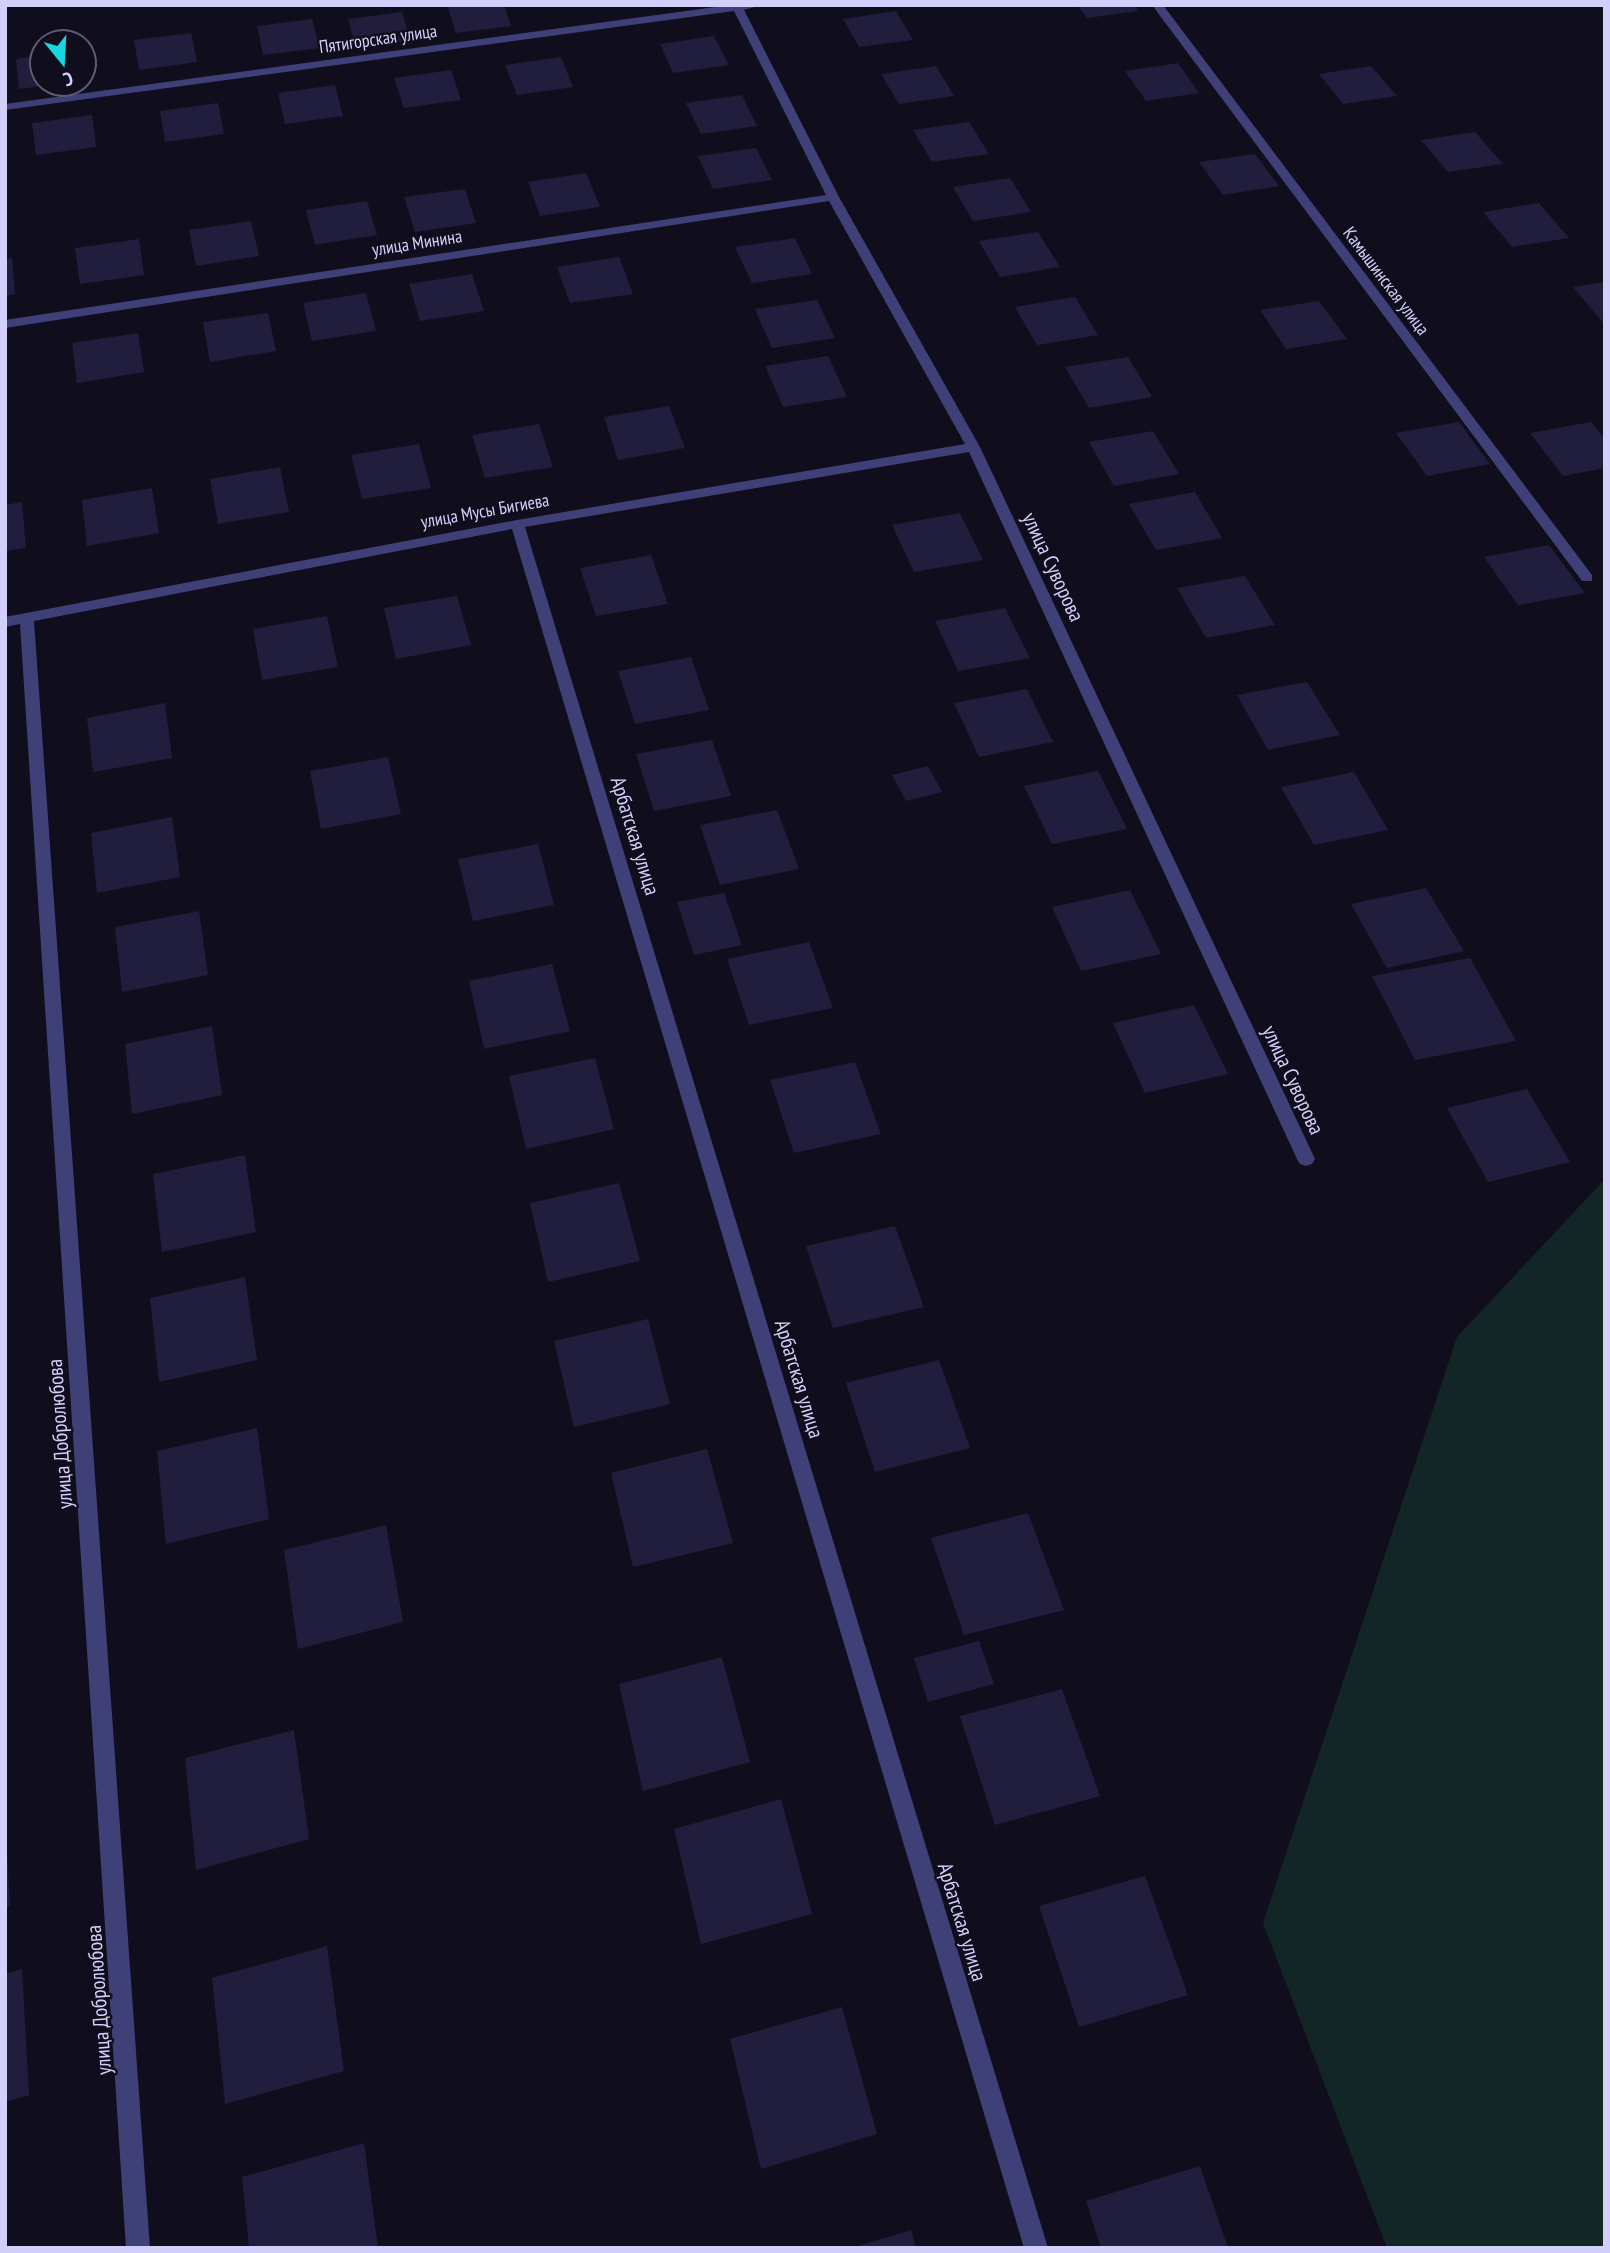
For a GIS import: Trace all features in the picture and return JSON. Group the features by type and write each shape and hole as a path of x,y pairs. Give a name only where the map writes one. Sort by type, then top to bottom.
{"street":[{"name":"Пятигорская улица","path":"5,107 756,5"},
{"name":"Камышинская улица","path":"1157,5 1587,578"},
{"name":"улица Суворова","path":"736,7 833,197 973,447 1306,1159"},
{"name":"улица Минина","path":"5,324 833,197"},
{"name":"улица Мусы Бигиева","path":"5,622 517,524 973,447"},
{"name":"Арбатская улица","path":"517,524 1037,2248"},
{"name":"улица Добролюбова","path":"27,618 138,2248"}],"green space":[{"path":"1605,1179 1605,2248 1387,2248 1263,1923 1457,1337"}],"building":[{"path":"447,5 504,5 511,26 456,33"},
{"path":"1077,5 1134,5 1138,11 1087,18"},
{"path":"896,11 913,40 859,47 843,19"},
{"path":"402,12 411,40 356,48 348,19"},
{"path":"312,19 320,48 263,55 257,26"},
{"path":"191,33 197,62 139,70 134,40"},
{"path":"714,36 729,65 673,73 660,44"},
{"path":"28,57 28,88 19,89 16,59"},
{"path":"561,57 573,87 517,95 505,65"},
{"path":"1178,63 1199,93 1146,101 1125,71"},
{"path":"936,66 954,96 899,104 881,74"},
{"path":"1371,66 1397,96 1343,104 1319,74"},
{"path":"451,70 461,100 404,108 394,78"},
{"path":"335,85 343,116 285,124 278,93"},
{"path":"742,95 757,126 701,134 686,103"},
{"path":"218,103 224,134 165,142 160,111"},
{"path":"92,115 96,147 36,155 32,123"},
{"path":"969,122 989,154 932,162 913,130"},
{"path":"1475,132 1503,164 1448,172 1421,140"},
{"path":"756,148 772,180 713,189 698,156"},
{"path":"1255,154 1279,186 1223,195 1199,162"},
{"path":"586,173 600,207 540,216 528,182"},
{"path":"1010,178 1031,212 973,221 953,187"},
{"path":"465,189 476,223 415,232 404,197"},
{"path":"367,201 377,235 315,245 306,210"},
{"path":"1539,203 1569,238 1512,247 1483,212"},
{"path":"251,221 259,256 196,266 189,230"},
{"path":"1038,232 1060,267 1000,277 979,241"},
{"path":"795,238 812,274 752,283 735,247"},
{"path":"139,239 144,275 80,284 75,248"},
{"path":"619,257 633,294 570,303 557,267"},
{"path":"12,258 15,294 5,296 5,259"},
{"path":"472,274 484,311 420,321 409,284"},
{"path":"1605,282 1605,325 1573,287"},
{"path":"366,293 376,331 312,341 303,303"},
{"path":"1075,297 1098,335 1037,345 1015,307"},
{"path":"817,300 835,338 772,348 755,309"},
{"path":"1319,301 1347,339 1286,349 1260,310"},
{"path":"268,313 276,351 210,362 203,322"},
{"path":"138,333 144,372 77,383 72,343"},
{"path":"828,356 847,397 783,407 765,366"},
{"path":"1128,357 1152,397 1089,408 1065,367"},
{"path":"669,406 685,448 618,460 604,417"},
{"path":"1459,422 1490,464 1427,476 1396,433"},
{"path":"1591,422 1605,439 1605,468 1563,476 1530,433"},
{"path":"539,424 553,467 485,478 472,435"},
{"path":"1153,431 1179,474 1114,486 1089,442"},
{"path":"419,444 431,488 362,499 351,455"},
{"path":"280,467 289,512 218,524 210,479"},
{"path":"152,488 159,533 87,546 82,500"},
{"path":"1195,492 1222,538 1156,550 1129,504"},
{"path":"22,502 26,548 5,551 5,505"},
{"path":"960,513 983,560 914,572 892,525"},
{"path":"1549,545 1585,593 1518,605 1484,557"},
{"path":"651,555 668,604 596,616 580,568"},
{"path":"1245,576 1275,625 1206,638 1177,588"},
{"path":"457,596 471,645 396,659 384,608"},
{"path":"1005,608 1030,658 958,671 935,621"},
{"path":"327,616 338,667 262,680 253,629"},
{"path":"691,657 709,710 635,724 618,671"},
{"path":"1307,682 1340,735 1268,750 1237,695"},
{"path":"1027,689 1053,742 979,757 954,703"},
{"path":"165,703 172,758 93,772 87,718"},
{"path":"712,740 731,796 654,811 636,754"},
{"path":"388,757 401,814 321,829 310,771"},
{"path":"928,766 942,792 906,801 892,775"},
{"path":"1098,771 1127,829 1052,844 1024,786"},
{"path":"1354,772 1388,830 1314,845 1281,787"},
{"path":"777,810 799,869 720,885 700,825"},
{"path":"172,817 180,877 97,893 91,833"},
{"path":"538,844 554,905 473,921 458,859"},
{"path":"1426,888 1464,951 1387,968 1351,904"},
{"path":"1130,890 1161,954 1081,971 1052,907"},
{"path":"724,893 742,945 694,955 677,902"},
{"path":"199,911 208,975 122,992 115,927"},
{"path":"809,942 833,1008 749,1025 727,959"},
{"path":"1470,958 1516,1041 1415,1060 1372,976"},
{"path":"552,964 570,1031 484,1049 469,981"},
{"path":"1194,1005 1228,1074 1145,1093 1113,1023"},
{"path":"212,1026 222,1095 132,1114 125,1044"},
{"path":"595,1058 614,1129 526,1149 509,1076"},
{"path":"855,1062 881,1134 794,1153 770,1080"},
{"path":"1527,1089 1570,1162 1488,1182 1447,1108"},
{"path":"245,1155 256,1232 162,1252 153,1174"},
{"path":"619,1183 640,1261 548,1282 530,1203"},
{"path":"895,1226 924,1307 833,1328 806,1246"},
{"path":"245,1277 257,1360 159,1382 150,1298"},
{"path":"648,1319 670,1404 574,1427 554,1341"},
{"path":"939,1360 970,1448 875,1472 846,1383"},
{"path":"257,1428 269,1519 166,1544 157,1451"},
{"path":"707,1449 733,1543 633,1567 611,1473"},
{"path":"1028,1513 1064,1610 964,1635 931,1538"},
{"path":"386,1525 403,1622 298,1649 284,1550"},
{"path":"979,1641 994,1684 928,1702 914,1658"},
{"path":"722,1657 750,1762 643,1791 619,1684"},
{"path":"1062,1689 1100,1796 995,1825 960,1716"},
{"path":"294,1730 309,1839 196,1870 185,1758"},
{"path":"781,1799 812,1914 701,1944 674,1829"},
{"path":"5,1852 10,1906 5,1908"},
{"path":"1145,1876 1188,1995 1079,2027 1039,1906"},
{"path":"327,1946 344,2071 225,2104 212,1978"},
{"path":"22,1969 29,2095 5,2102 5,1974"},
{"path":"842,2007 877,2134 761,2169 730,2039"},
{"path":"364,2143 378,2248 249,2248 242,2177"},
{"path":"1200,2166 1228,2248 1101,2248 1086,2201"},
{"path":"911,2230 916,2248 855,2248 855,2247"}]}
